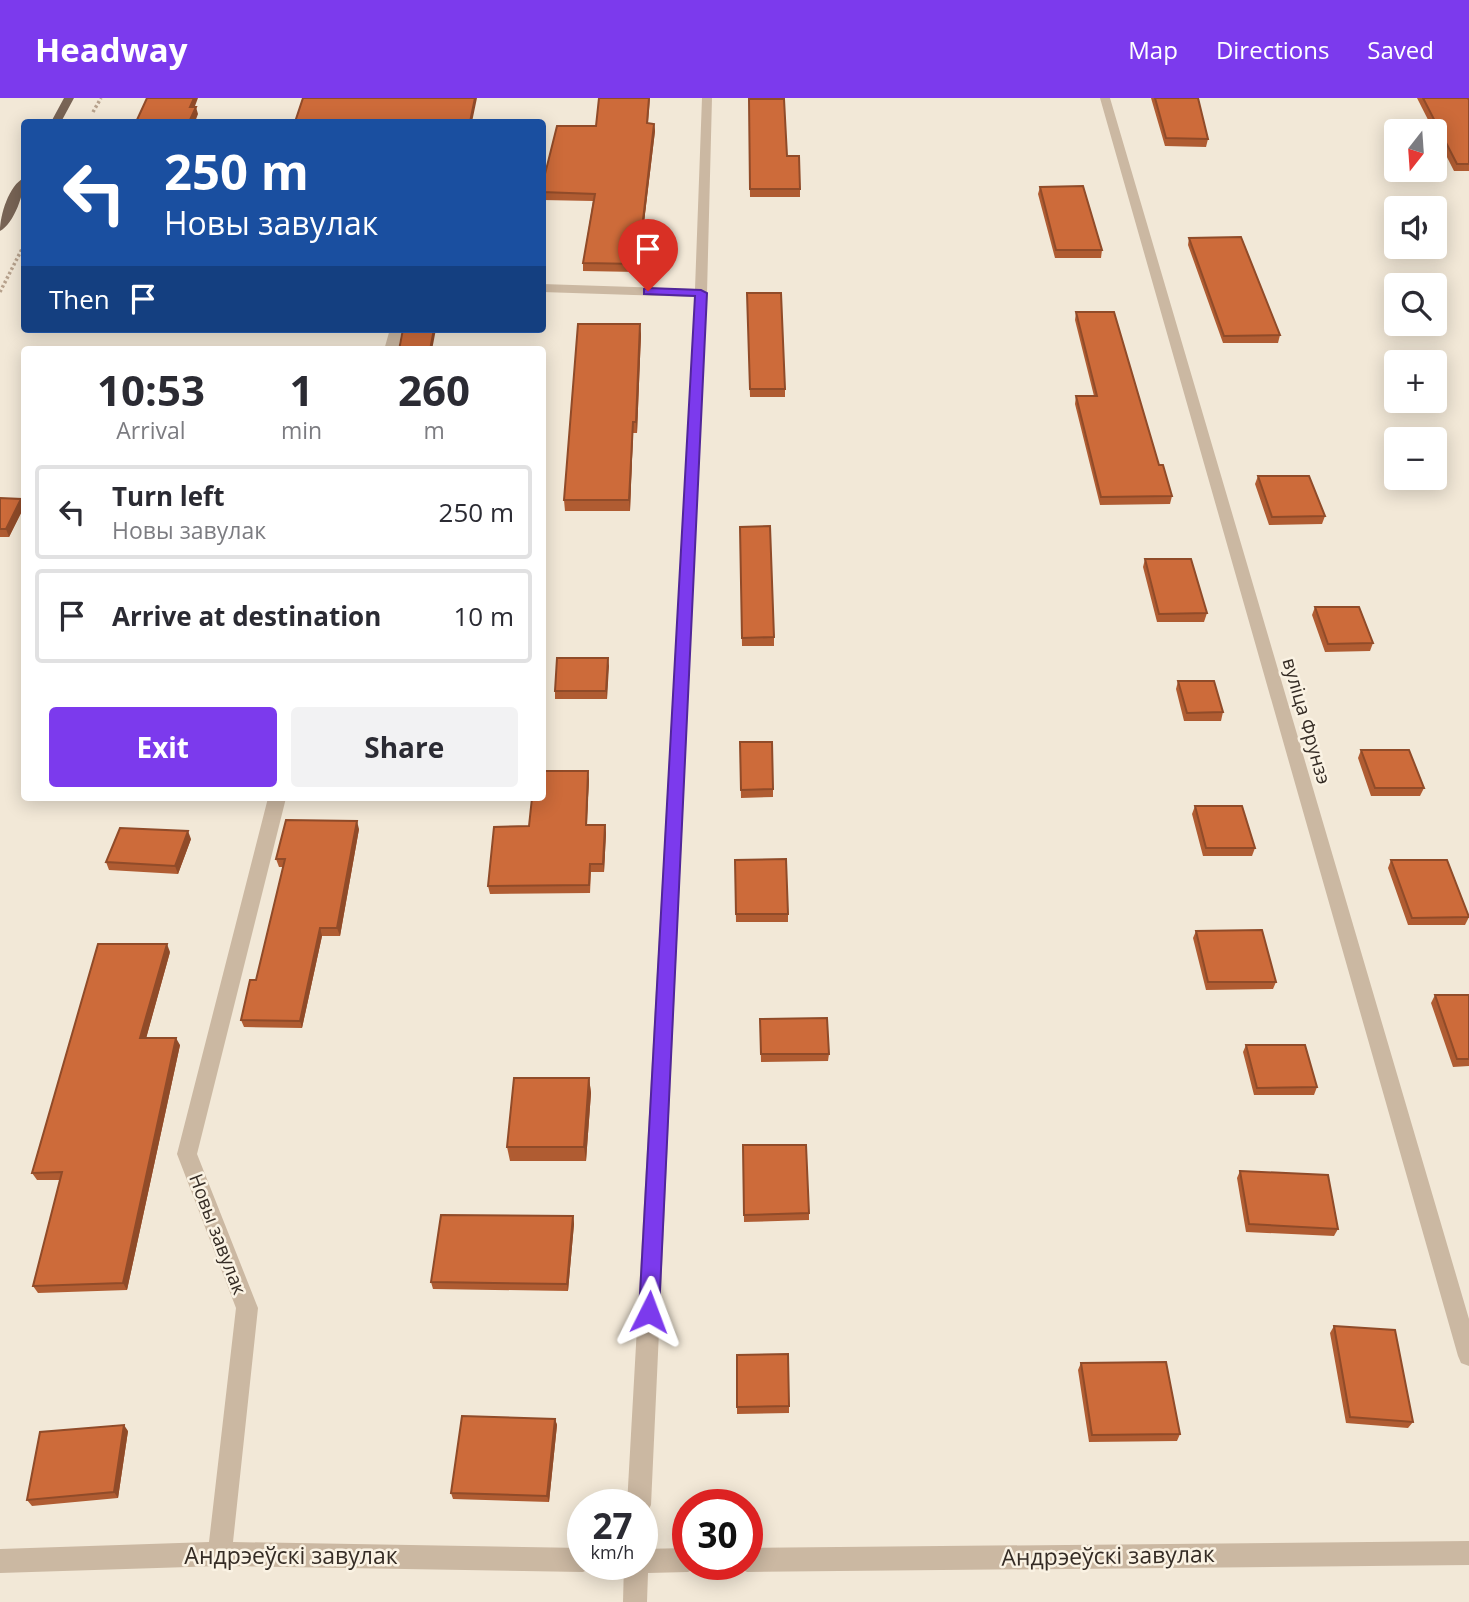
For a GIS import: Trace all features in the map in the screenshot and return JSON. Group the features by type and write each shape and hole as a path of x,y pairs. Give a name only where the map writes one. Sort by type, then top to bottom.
{"main road":[{"path":"58,119 69,98"},
{"path":"0,227 21,187"}],"street":[{"path":"640,1489 701,293 707,98"},
{"name":"вуліца Фрунзэ","path":"1105,98 1469,1356"},
{"path":"546,288 701,293"},
{"name":"Новы завулак","path":"220,1554 247,1308 187,1154 276,801"},
{"name":"Андрэеўскі завулак","path":"763,1560 1469,1553"},
{"name":"Андрэеўскі завулак","path":"0,1561 220,1554 567,1560"},
{"path":"635,1602 636,1580"}],"path":[{"path":"0,292 21,250"}],"building":[{"path":"147,98 194,98 190,107 196,107 190,119 137,119"},
{"path":"303,98 475,98 471,119 296,119"},
{"path":"599,98 649,98 647,123 654,124 638,264 583,263 595,194 546,192 546,170 557,126 596,126"},
{"path":"1155,98 1198,98 1208,139 1166,138"},
{"path":"1423,98 1468,98 1469,164 1457,164 1447,145 1447,119 1434,119"},
{"path":"749,99 784,99 787,156 799,156 800,189 750,189"},
{"path":"1083,186 1102,250 1056,250 1040,187"},
{"path":"1241,237 1280,335 1224,336 1189,238"},
{"path":"747,293 781,293 785,389 750,389"},
{"path":"1076,312 1114,312 1159,465 1163,465 1172,496 1101,497 1076,396 1097,396"},
{"path":"578,324 640,324 636,422 633,422 629,500 564,500"},
{"path":"402,333 433,333 431,346 400,346"},
{"path":"1258,476 1309,476 1325,516 1272,517"},
{"path":"0,498 21,499 6,529 0,529"},
{"path":"770,526 774,637 742,638 740,527"},
{"path":"1145,559 1191,559 1207,613 1159,614"},
{"path":"1315,607 1359,607 1373,643 1328,644"},
{"path":"557,658 608,658 606,691 555,691"},
{"path":"1178,681 1214,681 1223,712 1187,713"},
{"path":"740,742 772,742 773,789 741,790"},
{"path":"1361,750 1409,750 1424,788 1375,788"},
{"path":"546,771 588,771 586,825 605,825 603,864 590,864 589,885 488,886 494,827 529,826 532,801 546,801"},
{"path":"1195,806 1242,806 1255,848 1206,848"},
{"path":"286,820 357,821 337,928 320,928 300,1021 241,1020 250,980 256,980 285,859 276,859"},
{"path":"120,828 188,831 175,866 106,862"},
{"path":"786,859 788,914 736,914 735,860"},
{"path":"1391,860 1447,860 1469,917 1412,918"},
{"path":"1262,930 1276,982 1208,982 1196,931"},
{"path":"98,944 167,944 140,1038 176,1038 123,1283 33,1286 62,1172 32,1173"},
{"path":"1435,995 1469,995 1469,1059 1457,1059"},
{"path":"827,1018 829,1054 761,1054 760,1019"},
{"path":"1246,1045 1305,1045 1317,1087 1257,1088"},
{"path":"514,1078 589,1078 584,1147 507,1147"},
{"path":"743,1145 806,1145 809,1213 744,1215"},
{"path":"1240,1171 1328,1175 1338,1229 1249,1224"},
{"path":"441,1215 573,1216 567,1284 431,1282"},
{"path":"1334,1326 1395,1330 1413,1422 1350,1417"},
{"path":"788,1354 789,1406 737,1407 737,1355"},
{"path":"1166,1362 1180,1434 1092,1435 1081,1363"},
{"path":"462,1416 555,1419 547,1496 451,1493"},
{"path":"124,1425 114,1492 27,1500 40,1432"}],"route":[{"path":"648,291 701,293 649,1312"}]}
